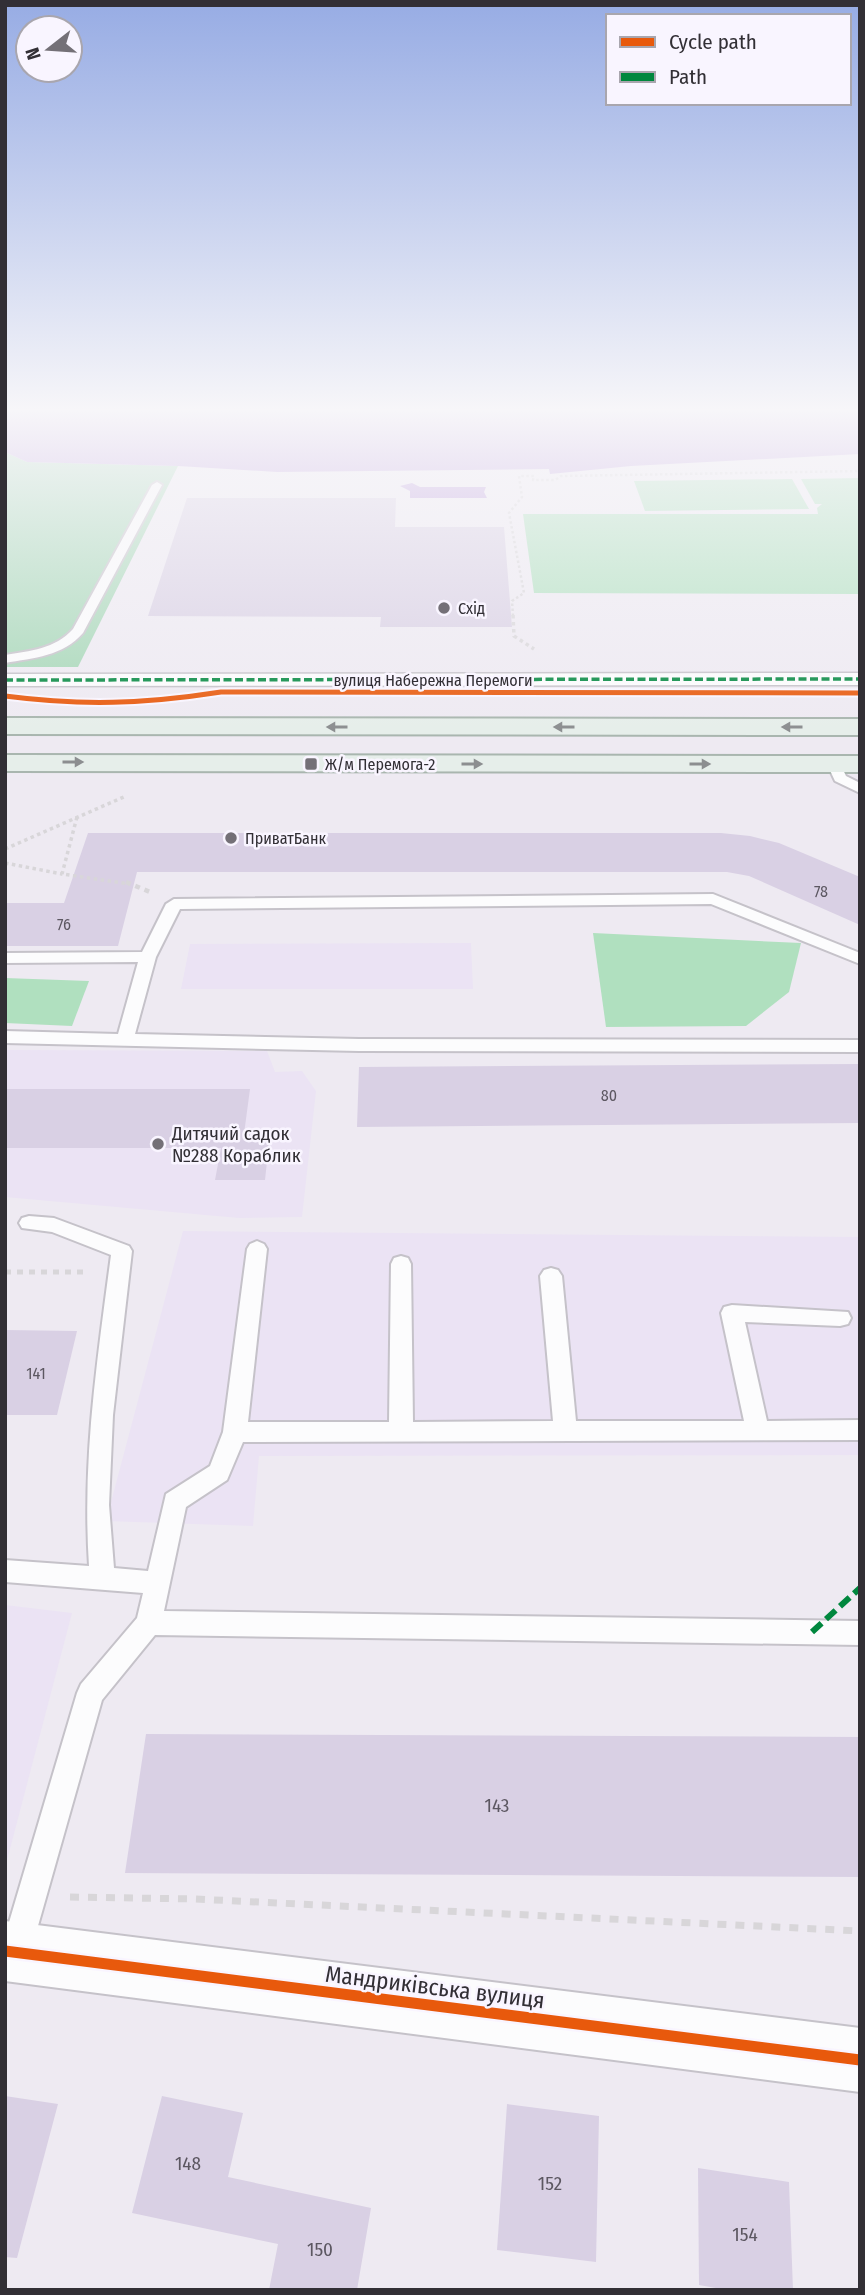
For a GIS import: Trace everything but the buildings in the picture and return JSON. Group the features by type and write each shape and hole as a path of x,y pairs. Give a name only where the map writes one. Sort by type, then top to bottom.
{"main road":[{"path":"5,726 860,727"},
{"path":"5,763 847,764"}],"street":[{"name":"вулиця Набережна Перемоги","path":"5,680 860,679"},
{"name":"Мандриківська вулиця","path":"17,1934 860,2060"}],"lane":[{"path":"5,659 56,649 79,634 84,619 139,518"},
{"path":"847,764 840,778 860,789"},
{"path":"125,1040 148,957 174,904 713,899 860,959"},
{"path":"5,958 148,957"},
{"path":"5,1037 359,1045 860,1046"},
{"path":"29,1223 54,1225 122,1251 102,1415 97,1492 102,1579"},
{"path":"17,1934 90,1693 149,1623 175,1501 219,1473 235,1432 257,1249"},
{"path":"401,1264 401,1431"},
{"path":"551,1276 565,1430"},
{"path":"757,1429 732,1313 840,1318"},
{"path":"235,1432 860,1430"},
{"path":"5,1571 158,1583"},
{"path":"149,1623 860,1633"}],"path":[{"path":"510,518 524,593 512,601 514,636 579,680"},
{"path":"5,849 129,795"},
{"path":"62,874 77,817"},
{"path":"5,863 125,883 174,904"},
{"path":"5,1272 119,1272"},
{"path":"17,1934 235,1901 860,1931"}],"shaded area":[{"path":"471,943 473,989 181,989 190,944"},
{"name":"Дитячий садок №288 Кораблик","path":"5,1050 267,1051 275,1072 302,1071 316,1091 302,1217 239,1218 5,1197"},
{"path":"183,1231 860,1237 860,1455 259,1456 253,1526 106,1521"},
{"path":"5,1605 72,1613 5,1868"}],"green space":[{"path":"5,518 152,518 78,667 5,667"},
{"path":"524,518 860,518 860,594 534,593"},
{"path":"593,933 801,943 789,992 746,1026 606,1027"},
{"path":"5,978 89,981 72,1026 5,1023"}],"marked path":[{"path":"5,680 860,679"},
{"path":"812,1632 860,1588"}],"cycle path":[{"path":"5,696 59,703 155,702 221,692 860,693"},
{"path":"5,1951 860,2060"}],"place":[{"name":"Схід","path":"444,608"},
{"name":"Ж/м Перемога-2","path":"311,764"},
{"name":"ПриватБанк","path":"231,838"},
{"name":"Дитячий садок №288 Кораблик","path":"158,1144"}]}
